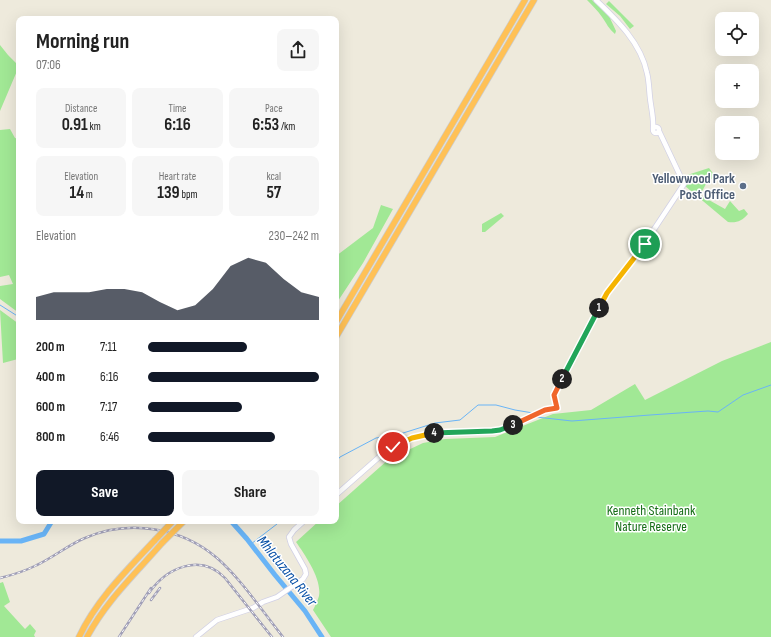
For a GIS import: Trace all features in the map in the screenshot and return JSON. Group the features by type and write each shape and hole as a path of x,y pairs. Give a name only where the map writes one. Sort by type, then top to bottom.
{"highway":[{"path":"339,317 525,0"},
{"path":"339,331 534,0"},
{"path":"79,637 89,617 107,592 170,524"},
{"path":"87,637 104,610 121,588 181,524"}],"street":[{"path":"339,492 386,451 412,438 430,434 500,430 545,410 557,408 554,395 605,297 639,252 684,184 661,137 656,130 647,72 642,58 623,27 596,0"},
{"path":"196,637 217,620 253,608 281,594 303,579 306,571 291,544 289,537 301,524"}],"green space":[{"path":"587,0 592,0 609,16 616,31 615,34 599,13"},
{"path":"609,1 634,26 630,29 620,16 606,4"},
{"path":"0,45 16,63 16,73 0,111"},
{"path":"10,129 16,138 16,311 0,299 0,286 13,284 9,275 0,277 0,130"},
{"path":"709,168 715,176 706,184 700,195 725,209 730,201 739,211 744,209 748,214 741,220 737,222 728,222 685,186 681,177"},
{"path":"381,205 393,209 363,263 339,299 339,254 373,228"},
{"path":"501,213 504,216 485,232 482,232 482,224"},
{"path":"0,310 16,322 16,360 3,363"},
{"name":"Kenneth Stainbank Nature Reserve","path":"771,342 771,637 331,637 313,610 319,596 318,582 312,568 296,542 316,524 339,524 339,503 389,459 423,443 445,439 495,437 553,414 591,410 635,384 645,400 722,361"},
{"path":"3,582 10,602 4,606 25,629 30,624 36,631 34,635 35,637 0,637 0,583"}],"waterway":[{"path":"0,305 16,315"},
{"path":"536,417 572,421 708,411 718,412 743,395 771,385"},
{"path":"339,458 376,438 400,434 435,423 460,420 478,405 496,405 533,413"},
{"name":"Mhlatuzana River","path":"0,541 21,541 44,534 50,524"},
{"name":"Mhlatuzana River","path":"234,524 305,611 322,637"},
{"path":"251,544 277,524"}],"railway":[{"path":"0,578 19,573 43,562 85,538 102,532 136,528 154,529 187,539 203,547 217,558 243,586 283,637"},
{"path":"149,593 165,576 175,570 185,566 206,566 216,570 225,578 272,637"},
{"path":"119,637 151,588"},
{"path":"151,600 160,588"}],"place":[{"name":"Yellowwood Park Post Office","path":"743,186"}],"route":[{"path":"393,447 412,438 430,434 500,430 545,410 557,408 554,395 605,297 645,244"}]}
